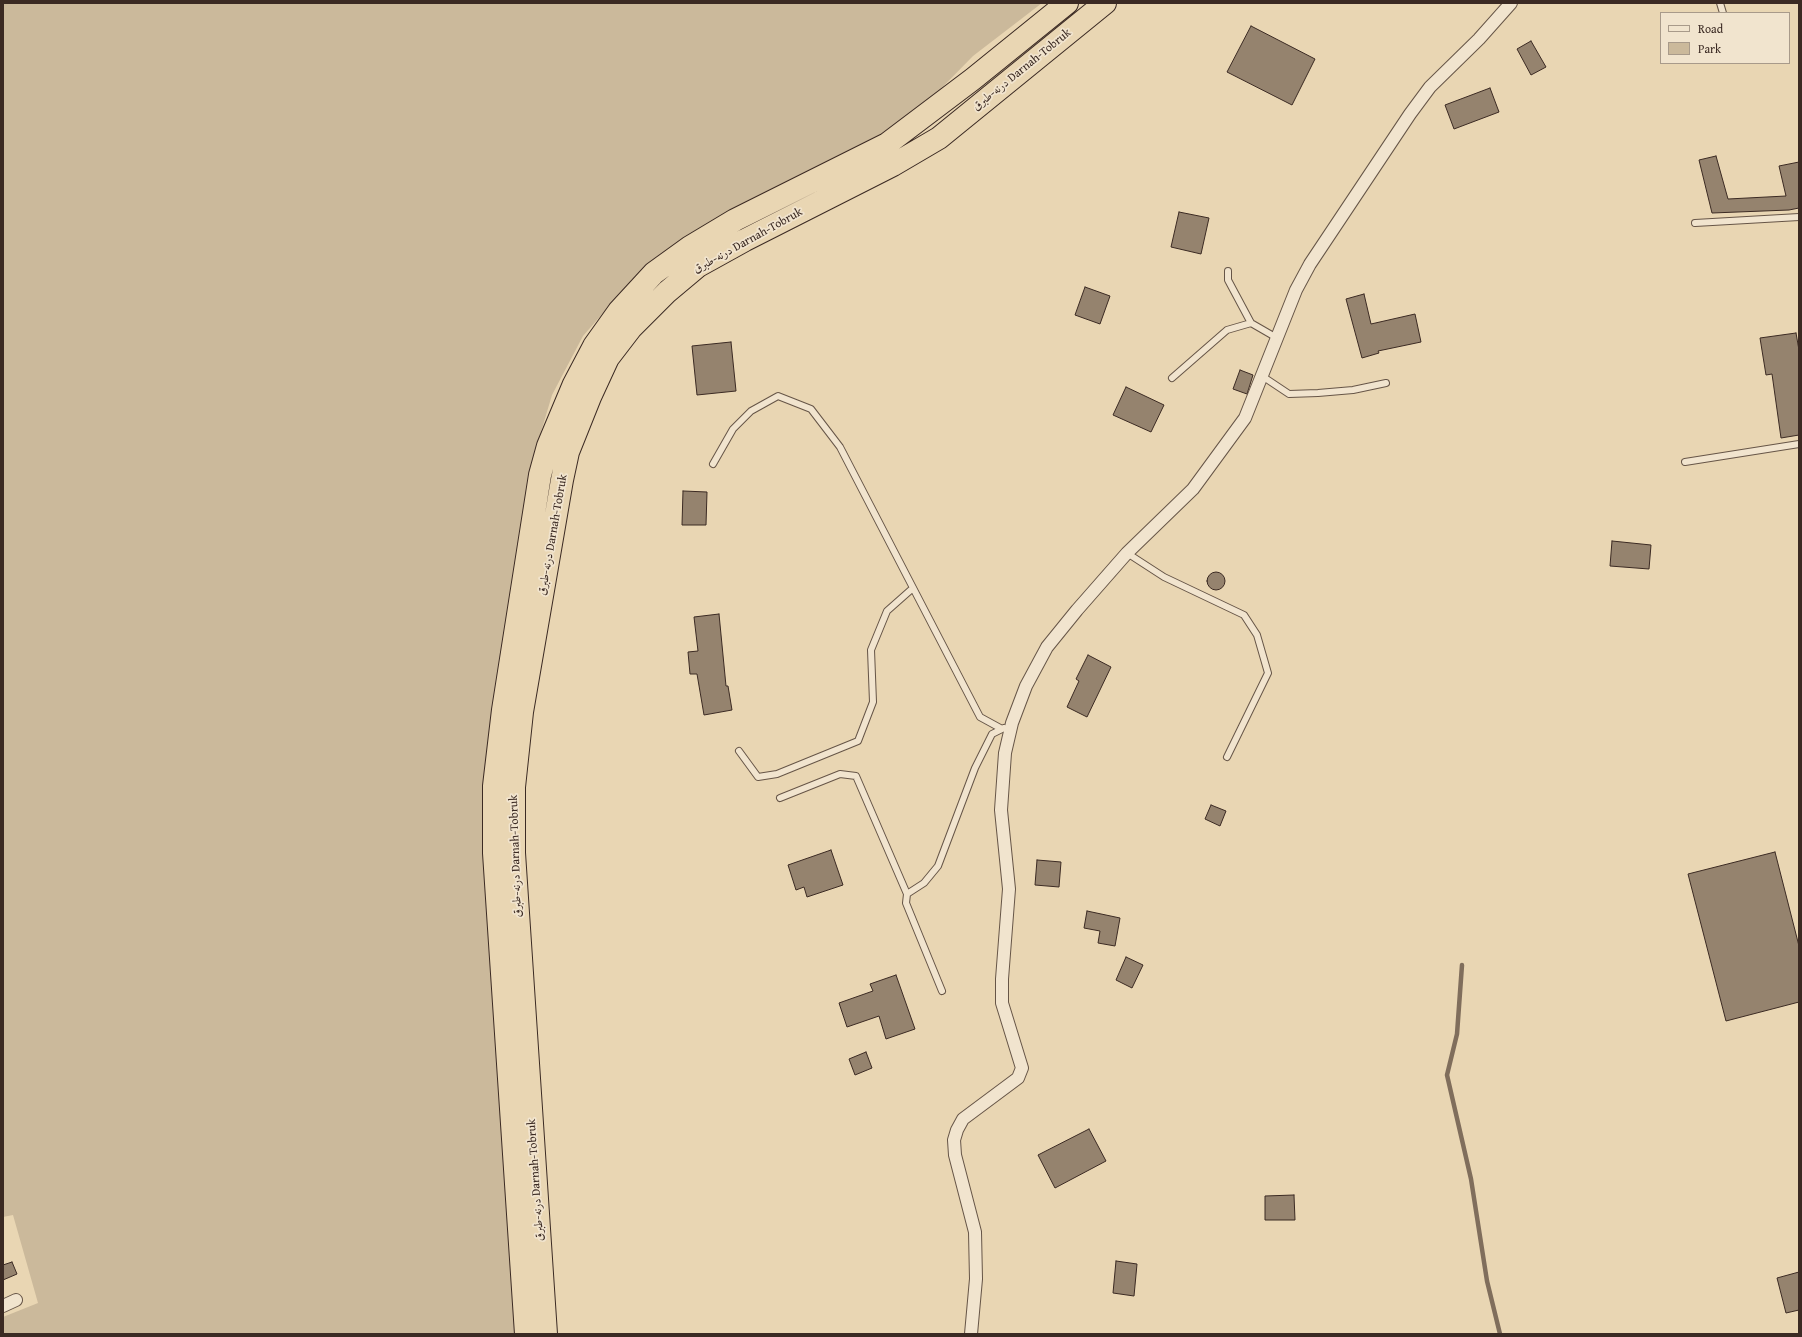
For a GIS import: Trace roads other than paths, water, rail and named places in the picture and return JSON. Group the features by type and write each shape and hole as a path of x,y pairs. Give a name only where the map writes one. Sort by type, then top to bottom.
{"highway":[{"name":"درنه-طبرق Darnah-Tobruk","path":"526,1334 494,853 494,786 503,710 536,499 540,475 548,446 574,384 594,346 619,311 654,273 690,246 735,220 887,144 973,79 1067,3"},
{"name":"درنه-طبرق Darnah-Tobruk","path":"546,1334 514,853 514,787 522,712 562,480 568,452 590,397 608,358 631,328 667,292 698,266 744,240 893,165 938,138 1105,3"}],"street":[{"path":"971,1334 976,1279 975,1232 955,1155 954,1140 957,1130 964,1119 1018,1078 1022,1068 1002,1003 1002,979 1009,889 1001,810 1007,726 1047,647 1127,553 1194,489 1245,418 1296,290 1310,264 1390,141 1430,87 1479,39 1511,3"},
{"path":"3,1306 16,1300"}],"lane":[{"path":"1695,223 1799,217"},
{"path":"1228,271 1228,280 1251,323 1277,338"},
{"path":"1172,378 1227,330 1251,323"},
{"path":"1262,376 1289,394 1346,390 1386,383"},
{"path":"713,464 734,429 751,411 778,396 812,409 840,447 980,717 1007,726"},
{"path":"1685,462 1799,444"},
{"path":"1127,553 1164,577 1244,616 1257,635 1268,673 1227,757"},
{"path":"739,751 758,777 777,774 858,740 872,702 872,650 887,611 913,588"},
{"path":"907,894 924,883 938,866 975,768 992,734 1007,726"},
{"path":"780,798 840,774 856,776 907,894 906,903 942,991"}],"waterway":[{"path":"1462,965 1457,1034 1447,1075 1471,1179 1487,1281 1500,1334"}]}
